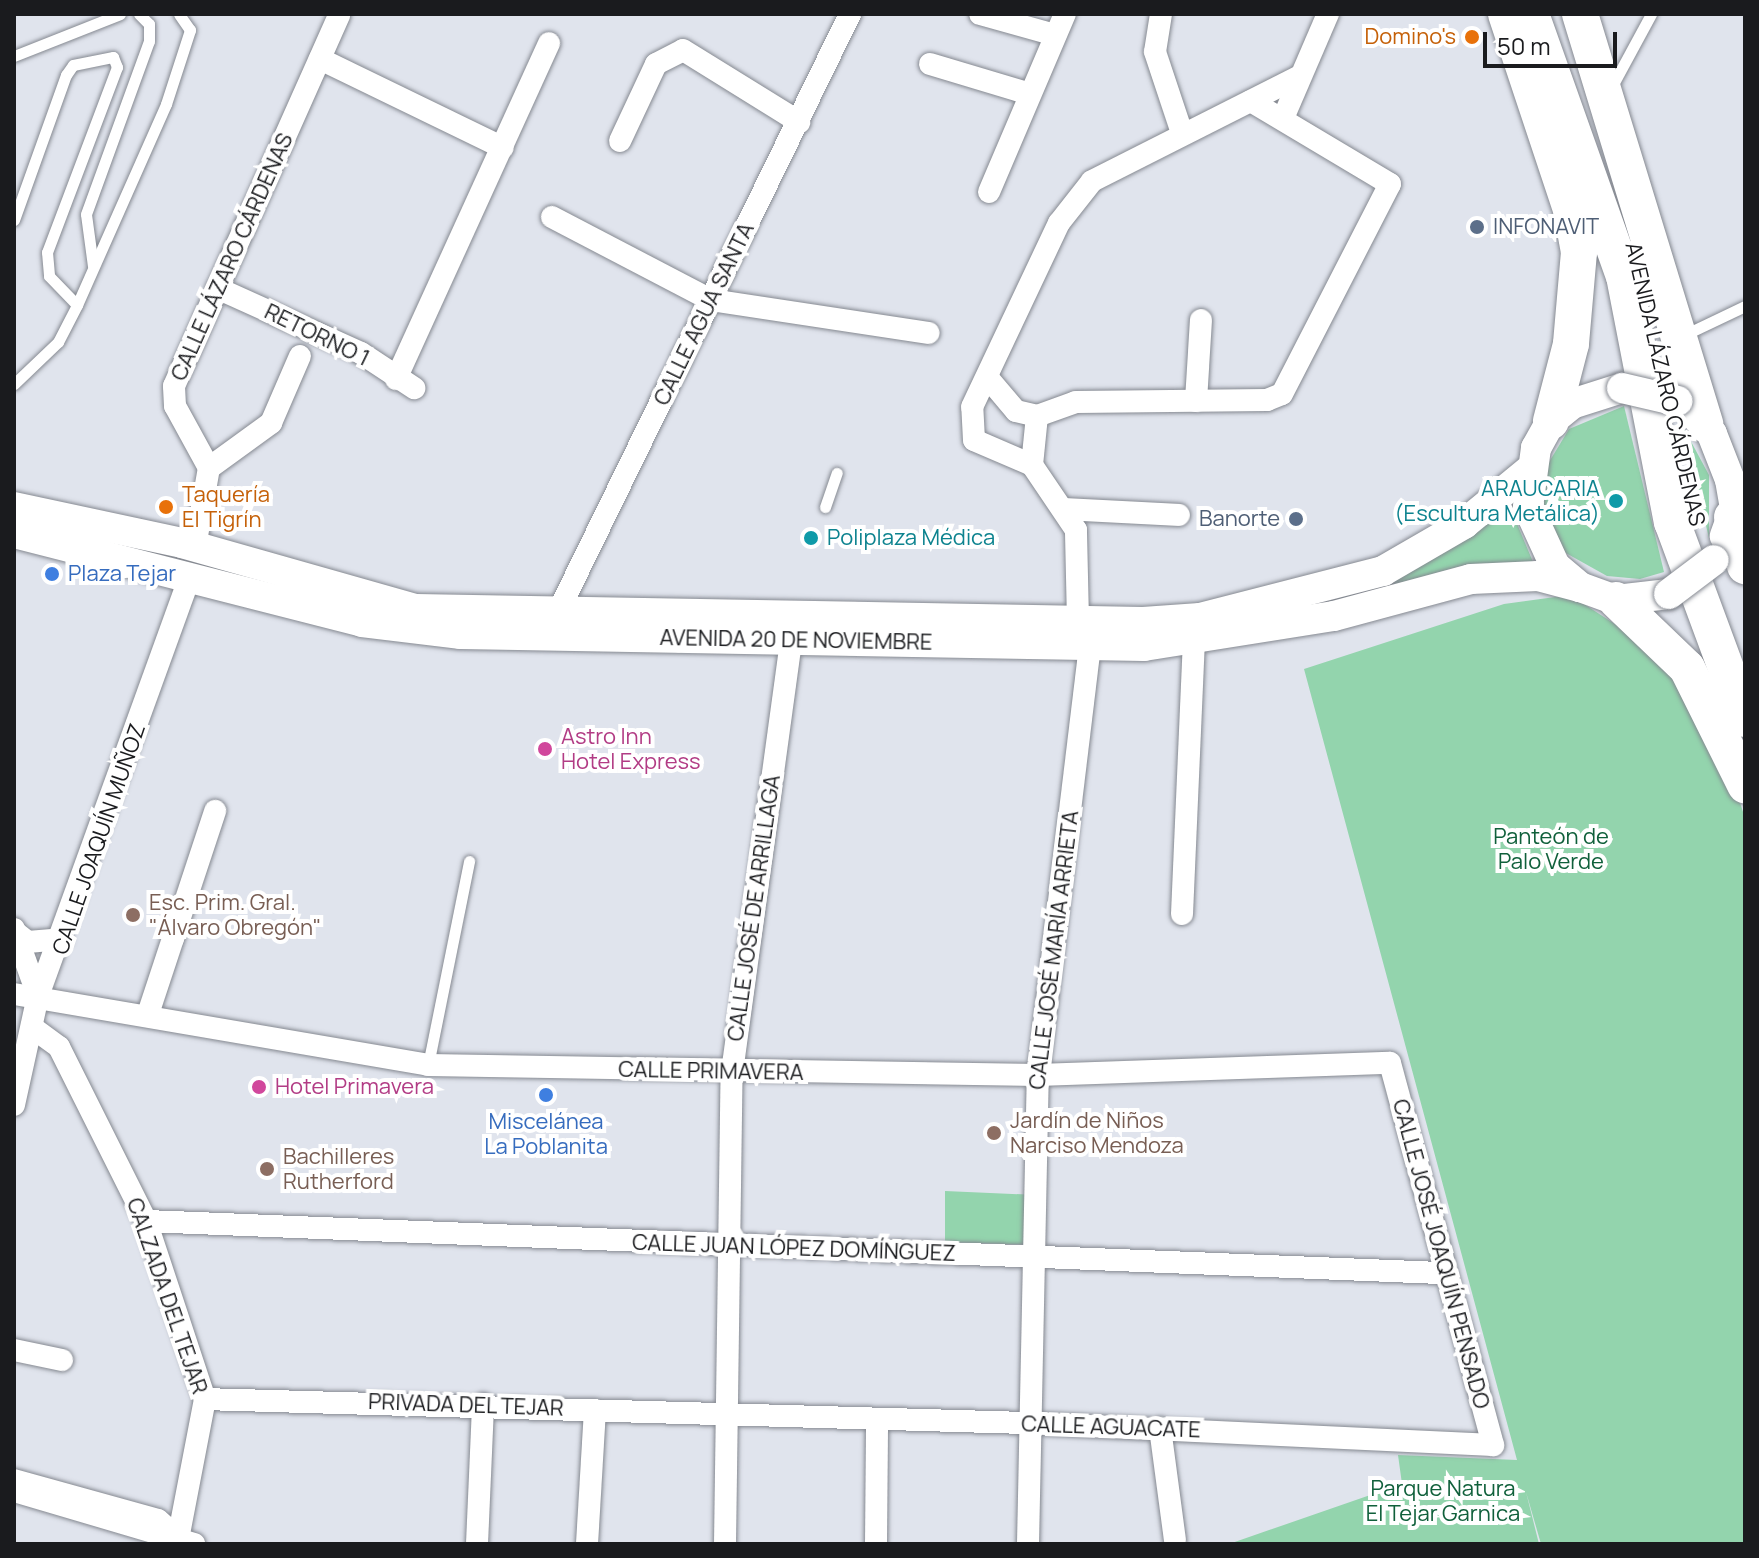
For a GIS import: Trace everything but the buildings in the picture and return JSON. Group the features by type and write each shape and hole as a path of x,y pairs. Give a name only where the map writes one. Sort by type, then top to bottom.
{"highway":[{"path":"1506,14 1571,209 1579,252 1571,344 1551,421"},
{"name":"AVENIDA LÁZARO CÁRDENAS","path":"1531,14 1624,276 1672,522 1745,719"},
{"name":"AVENIDA LÁZARO CÁRDENAS","path":"1552,14 1643,272 1684,475 1745,664"},
{"path":"1587,23 1606,95 1709,429"},
{"path":"1730,563 1737,508"},
{"path":"1616,600 1687,668 1745,785"}],"main road":[{"path":"1730,563 1669,594 1616,600 1580,587 1537,539 1528,507 1531,469 1551,421 1572,404 1622,388 1678,401 1709,429 1745,441"},
{"path":"1709,429 1737,508"},
{"name":"AVENIDA 20 DE NOVIEMBRE","path":"14,507 415,630 791,640 1084,633 1200,618 1383,571 1464,524 1531,469"},
{"name":"AVENIDA 20 DE NOVIEMBRE","path":"14,533 192,561 380,602 557,614 1084,633 1194,643 1471,579 1538,576 1580,587"}],"street":[{"name":"CALLE LÁZARO CÁRDENAS","path":"209,468 172,396 340,14"},
{"name":"CALLE AGUA SANTA","path":"557,614 850,14"},
{"path":"980,14 1055,35"},
{"path":"989,192 1065,14"},
{"path":"1161,14 1155,52 1182,133"},
{"path":"1284,116 1328,14"},
{"path":"320,59 503,148 549,43"},
{"path":"620,141 656,64 683,50 799,122"},
{"path":"930,64 1030,94"},
{"path":"1037,416 1032,465 974,440 972,407 1059,223 1092,181 1300,76"},
{"path":"988,378 1016,411 1037,416 1076,402 1196,401 1282,394 1389,196 1384,175 1284,116 1251,101"},
{"name":"RETORNO 1","path":"217,288 361,353 405,383 503,148"},
{"path":"552,217 711,300 929,333"},
{"path":"1196,401 1201,320"},
{"path":"192,561 209,468 271,423 300,356"},
{"name":"CALLE JOSÉ MARÍA ARRIETA","path":"1028,1544 1026,1423 1038,1075 1084,633 1081,558 1065,509 1032,465"},
{"path":"1065,509 1179,515"},
{"name":"CALLE JOAQUÍN MUÑOZ","path":"14,1105 38,996 61,939 192,561"},
{"name":"CALLE JOSÉ DE ARRILLAGA","path":"725,1544 732,1072 791,640"},
{"path":"1182,914 1194,643"},
{"path":"148,1014 215,811"},
{"path":"14,931 28,942 61,939"},
{"path":"14,931 38,996"},
{"name":"CALLE PRIMAVERA","path":"14,980 38,996"},
{"name":"CALLE PRIMAVERA","path":"14,994 148,1014 428,1065 1038,1075 1390,1063"},
{"name":"CALZADA DEL TEJAR","path":"33,1028 59,1047 146,1221 205,1399 183,1542"},
{"name":"CALLE JOSÉ JOAQUÍN PENSADO","path":"1390,1063 1442,1273 1493,1445"},
{"name":"CALLE JUAN LÓPEZ DOMÍNGUEZ","path":"146,1221 729,1247 1030,1255 1442,1273"},
{"path":"14,1350 62,1360"},
{"name":"PRIVADA DEL TEJAR","path":"205,1399 483,1404 727,1417"},
{"path":"477,1544 483,1404"},
{"path":"587,1544 595,1410"},
{"name":"CALLE AGUACATE","path":"727,1417 1026,1423 1493,1445"},
{"path":"876,1544 877,1422"},
{"path":"1160,1428 1175,1540"},
{"path":"14,1480 158,1520 183,1542"},
{"path":"14,1491 183,1542"}],"lane":[{"path":"14,56 120,14"},
{"path":"93,266 86,214 149,41 149,24 139,14"},
{"path":"14,384 58,342 77,305 166,104 190,30 179,14"},
{"path":"1606,95 1651,14"},
{"path":"14,220 66,75 73,65 113,57 117,67 47,252 49,276 77,305"},
{"path":"1681,336 1745,306"},
{"path":"825,507 837,473"},
{"path":"428,1065 469,861"}],"green space":[{"path":"1624,406 1664,572 1640,579 1607,576 1564,552 1542,503 1543,472 1569,429"},
{"path":"1681,423 1709,475 1709,538"},
{"path":"1506,497 1533,562 1466,565 1285,614 1204,630 1156,633 442,627 221,578 222,569 442,621 1156,630 1284,612 1401,576"},
{"name":"Panteón de Palo Verde","path":"1570,595 1655,650 1724,754 1745,818 1745,1544 1541,1544 1526,1492 1539,1544 1229,1544 1402,1484 1398,1455 1517,1460 1304,669 1504,604"},
{"path":"945,1191 1037,1195 1035,1245 945,1242"}],"place":[{"name":"Domino's","path":"1472,37"},
{"name":"INFONAVIT","path":"1477,227"},
{"name":"ARAUCARIA (Escultura Metálica)","path":"1616,501"},
{"name":"Taquería El Tigrín","path":"166,507"},
{"name":"Banorte","path":"1296,519"},
{"name":"Poliplaza Médica","path":"811,538"},
{"name":"Plaza Tejar","path":"52,574"},
{"name":"Astro Inn Hotel Express","path":"545,749"},
{"name":"Esc. Prim. Gral. \"Álvaro Obregón\"","path":"133,915"},
{"name":"Hotel Primavera","path":"259,1087"},
{"name":"Miscelánea La Poblanita","path":"546,1095"},
{"name":"Jardín de Niños Narciso Mendoza","path":"994,1133"},
{"name":"Bachilleres Rutherford","path":"267,1169"}],"park label":[{"name":"Parque Natura El Tejar Garnica","path":"1443,1500"}]}
